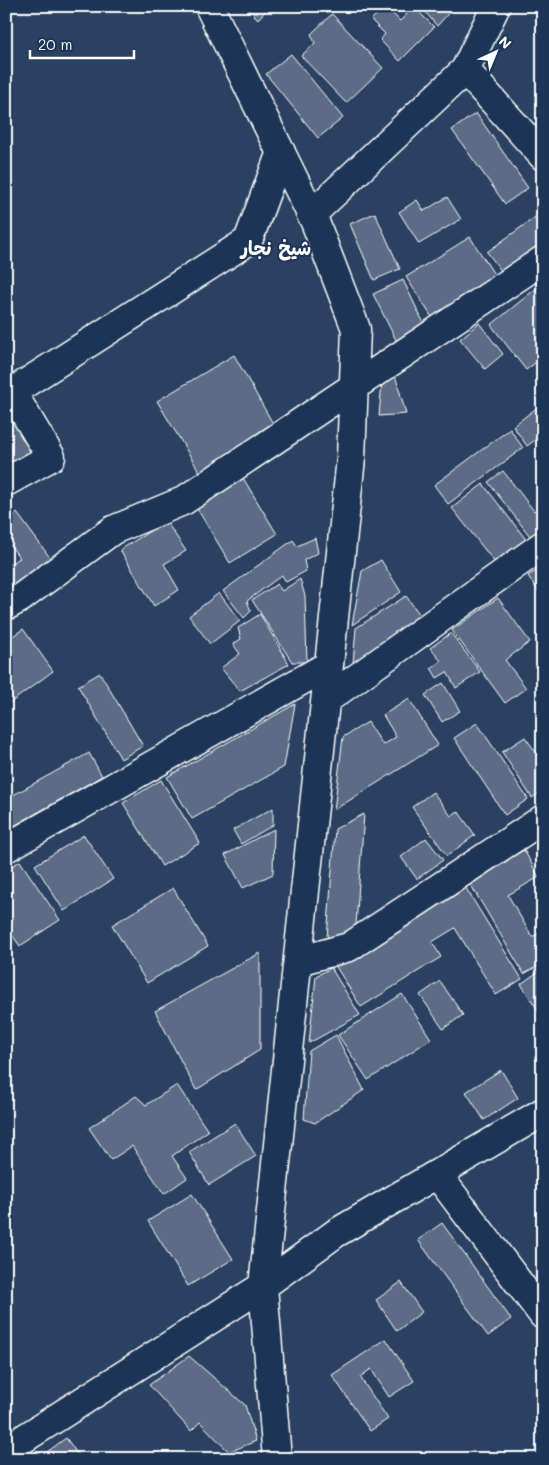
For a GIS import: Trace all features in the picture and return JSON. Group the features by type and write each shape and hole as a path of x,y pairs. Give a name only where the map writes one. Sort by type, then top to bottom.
{"street":[{"path":"209,6 311,215 356,329 351,458 263,1286 277,1459"},
{"path":"311,215 465,70 497,7"},
{"path":"465,70 543,156"},
{"path":"6,482 51,457 12,392 248,241 281,152"},
{"path":"6,606 19,599 113,530 183,501 543,260"},
{"path":"326,700 543,545"},
{"path":"6,848 329,665"},
{"path":"298,962 349,947 543,819"},
{"path":"6,1450 263,1286 336,1232 543,1112"},
{"path":"437,1174 543,1315"}],"building":[{"path":"245,6 270,6 258,19"},
{"path":"385,6 400,21 414,7 434,27 400,61 380,40 385,34 371,20"},
{"path":"423,6 455,6 437,26 422,8"},
{"path":"332,14 383,68 346,103 301,56 315,43 311,34"},
{"path":"291,54 343,118 318,138 266,74"},
{"path":"476,113 528,188 505,204 452,130"},
{"path":"447,197 461,219 419,244 399,212 417,200 424,211"},
{"path":"375,213 400,269 374,280 350,224"},
{"path":"541,213 543,215 543,250 506,277 487,252"},
{"path":"470,237 499,282 435,322 406,277"},
{"path":"403,280 429,334 400,348 373,294"},
{"path":"538,287 543,293 543,357 526,370 491,325"},
{"path":"479,323 503,354 485,369 460,339"},
{"path":"234,355 276,429 202,476 157,401"},
{"path":"395,375 406,414 379,416 382,381"},
{"path":"543,403 543,434 527,446 513,426"},
{"path":"9,412 32,451 7,466 6,413"},
{"path":"510,429 523,448 448,504 434,485"},
{"path":"503,471 534,511 543,504 543,533 533,540 488,482"},
{"path":"240,473 277,534 230,563 193,502"},
{"path":"483,484 531,546 500,569 452,508"},
{"path":"17,513 57,567 6,594 6,566 20,558 6,540 6,521"},
{"path":"166,521 186,551 164,564 179,590 154,606 120,550"},
{"path":"315,538 318,553 304,560 306,571 286,582 282,575 247,601 251,611 244,618 223,591 293,540 297,546"},
{"path":"381,560 401,592 352,625 362,571"},
{"path":"543,566 543,598 528,576"},
{"path":"300,579 305,596 307,662 292,662 252,600 277,584 282,591"},
{"path":"219,593 240,621 210,644 189,616"},
{"path":"406,596 423,619 353,663 356,628"},
{"path":"498,598 530,642 505,660 526,688 505,703 452,630"},
{"path":"260,614 289,664 240,691 221,668 240,654 233,644 241,639 238,628"},
{"path":"23,629 53,671 6,706 6,641"},
{"path":"451,633 480,672 456,688 447,672 437,678 431,668 441,661 430,648"},
{"path":"100,673 143,746 121,759 78,686"},
{"path":"443,683 460,711 442,722 425,695"},
{"path":"409,699 438,745 334,810 343,737 368,722 383,745 396,737 383,715"},
{"path":"295,704 284,767 192,819 167,777"},
{"path":"477,723 528,799 505,815 454,738"},
{"path":"525,737 543,762 543,791 532,798 502,752"},
{"path":"89,753 102,776 12,827 6,817 6,799"},
{"path":"161,780 200,843 162,866 123,803"},
{"path":"433,792 451,816 458,811 475,835 447,856 412,807"},
{"path":"273,808 273,825 241,844 233,830"},
{"path":"364,814 356,925 326,952 335,829"},
{"path":"274,829 273,874 243,888 225,855"},
{"path":"84,835 113,879 64,911 35,865"},
{"path":"426,838 443,860 417,879 401,857"},
{"path":"524,850 539,877 508,895 532,937 543,931 543,963 524,974 469,882"},
{"path":"20,861 60,920 20,946 6,926 6,870"},
{"path":"464,885 522,979 496,995 455,928 432,942 441,957 361,1007 335,965"},
{"path":"173,888 208,946 147,983 112,925"},
{"path":"260,953 260,1050 196,1090 155,1011"},
{"path":"331,968 360,1015 309,1043 316,976"},
{"path":"543,968 543,1018 521,984"},
{"path":"440,981 463,1015 443,1029 420,995"},
{"path":"402,994 431,1039 368,1080 338,1035"},
{"path":"336,1035 364,1090 315,1123 304,1119 309,1051"},
{"path":"501,1070 518,1098 484,1120 466,1092"},
{"path":"177,1085 208,1131 172,1156 187,1178 164,1194 132,1146 111,1160 89,1128 136,1096 146,1105"},
{"path":"235,1123 256,1156 209,1185 189,1152"},
{"path":"192,1194 233,1259 188,1286 148,1221"},
{"path":"442,1223 511,1319 488,1336 418,1240"},
{"path":"401,1282 422,1312 397,1331 376,1300"},
{"path":"386,1339 414,1381 389,1397 371,1369 360,1377 388,1419 370,1431 332,1375"},
{"path":"189,1356 245,1405 256,1441 229,1452 200,1422 191,1431 149,1385"},
{"path":"66,1438 81,1459 46,1459 43,1455"}],"district":[{"name":"شيخ نجار","path":"276,247"}]}
